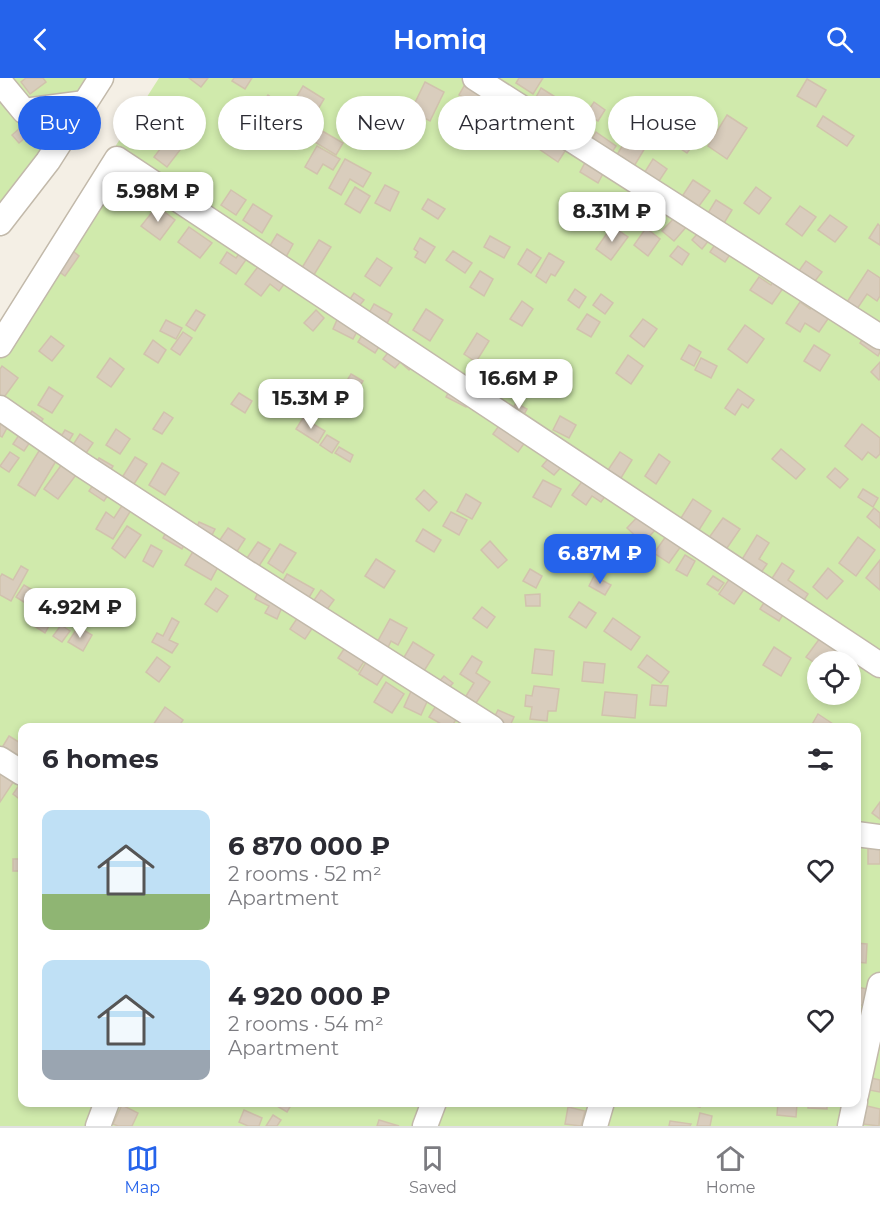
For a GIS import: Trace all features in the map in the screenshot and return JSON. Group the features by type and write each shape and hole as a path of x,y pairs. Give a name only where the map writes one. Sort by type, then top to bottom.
{"street":[{"path":"89,96 101,78"},
{"path":"475,78 880,337"},
{"path":"0,82 18,104"},
{"path":"0,223 55,150"},
{"path":"0,345 117,159 880,665"},
{"path":"0,408 236,566 484,723"},
{"path":"0,759 18,770"},
{"path":"861,835 880,837"},
{"path":"861,1072 880,985"},
{"path":"98,1126 105,1107"},
{"path":"425,1126 433,1107"},
{"path":"595,1126 601,1107"},
{"path":"850,1126 854,1107"}],"green space":[{"path":"0,78 105,78 92,96 18,96 18,150 54,150 0,225"},
{"path":"159,78 880,78 880,1126 0,1126 0,327 113,150 206,150 206,96 148,96"}],"building":[{"path":"26,78 43,78 46,82 30,94 21,82"},
{"path":"189,78 208,78 201,87"},
{"path":"234,78 252,78 245,89 232,81"},
{"path":"519,78 543,78 533,94 516,83"},
{"path":"468,79 485,89 481,96 459,95"},
{"path":"807,79 826,90 816,107 797,96"},
{"path":"425,82 444,92 442,96 438,96 438,104 430,121 426,119 426,96 418,96"},
{"path":"303,86 319,96 297,96"},
{"path":"541,88 554,96 537,96"},
{"path":"596,103 605,110 598,121 596,120"},
{"path":"727,115 747,128 727,159 714,150 718,150 718,130"},
{"path":"823,116 854,136 847,146 817,126"},
{"path":"18,130 18,142 12,135"},
{"path":"324,132 336,139 336,150 339,150 336,155 324,148"},
{"path":"596,132 608,140 608,150 613,150 609,157 596,148"},
{"path":"159,150 180,150 167,167 154,157"},
{"path":"315,150 324,150 340,159 333,170 323,164 317,174 305,167"},
{"path":"540,150 566,150 558,162"},
{"path":"620,150 644,150 633,168 615,158"},
{"path":"588,157 606,168 598,183 580,172"},
{"path":"345,159 371,173 363,187 350,179 341,195 329,188"},
{"path":"653,159 667,169 657,184 643,175"},
{"path":"189,177 210,191 200,206 179,192"},
{"path":"131,179 145,189 134,205 120,195"},
{"path":"693,180 710,191 699,206 683,195"},
{"path":"636,183 647,191 633,212 621,204"},
{"path":"385,185 399,192 390,211 375,203"},
{"path":"355,187 370,196 360,213 345,204"},
{"path":"756,187 771,198 759,214 744,203"},
{"path":"231,190 246,200 236,215 221,205"},
{"path":"588,195 604,205 591,225 576,215"},
{"path":"428,199 445,209 438,219 422,209"},
{"path":"716,200 732,210 721,228 705,218"},
{"path":"253,204 272,216 262,233 243,220"},
{"path":"157,206 175,220 160,240 141,226"},
{"path":"800,206 816,217 802,236 786,224"},
{"path":"677,215 688,225 674,241 662,231"},
{"path":"830,215 847,227 835,242 818,230"},
{"path":"878,224 880,226 880,245 869,238"},
{"path":"612,226 628,237 611,260 596,249"},
{"path":"189,227 212,243 200,258 178,242"},
{"path":"703,227 713,235 702,249 692,240"},
{"path":"646,228 660,239 648,256 634,245"},
{"path":"277,234 293,244 285,259 268,249"},
{"path":"490,236 510,247 504,258 484,247"},
{"path":"420,238 435,247 425,263 415,257 418,252 414,249"},
{"path":"319,240 331,247 312,278 300,271"},
{"path":"718,240 733,250 725,262 710,252"},
{"path":"245,246 252,251 236,274 220,263 227,252 236,258"},
{"path":"678,246 689,254 682,265 670,256"},
{"path":"69,248 79,256 65,276 54,268"},
{"path":"527,249 541,258 531,273 518,264"},
{"path":"453,251 472,263 465,273 446,260"},
{"path":"549,253 564,262 555,276 551,274 546,283 536,276"},
{"path":"377,258 392,268 380,286 365,276"},
{"path":"263,260 288,279 279,291 270,284 261,296 245,284"},
{"path":"806,261 822,272 811,286 796,275"},
{"path":"868,270 880,278 880,296 877,301 867,294 857,309 847,302"},
{"path":"480,271 493,279 484,296 470,287"},
{"path":"759,277 771,285 776,277 786,284 772,304 750,290"},
{"path":"575,289 586,297 579,308 568,300"},
{"path":"354,293 364,300 355,311 346,305"},
{"path":"601,294 613,303 605,314 593,305"},
{"path":"817,299 834,310 819,332 805,323 800,332 786,323 800,302 810,309"},
{"path":"522,301 533,309 522,326 510,319"},
{"path":"374,304 392,314 386,325 368,315"},
{"path":"426,309 443,320 430,341 413,330"},
{"path":"196,310 205,315 195,331 186,325"},
{"path":"316,310 324,318 313,331 304,323"},
{"path":"340,313 361,324 353,339 333,329"},
{"path":"587,314 600,322 591,337 577,329"},
{"path":"643,319 657,329 644,347 630,336"},
{"path":"166,320 182,328 176,339 160,331"},
{"path":"745,325 764,339 747,363 728,349"},
{"path":"366,329 384,339 375,353 358,342"},
{"path":"183,332 192,338 180,355 171,349"},
{"path":"477,333 489,341 476,362 464,354"},
{"path":"867,333 880,342 878,356 860,343"},
{"path":"51,336 64,346 52,361 39,351"},
{"path":"153,340 166,350 158,363 144,354"},
{"path":"396,342 417,359 409,370 400,362 395,368 383,359"},
{"path":"689,345 701,352 694,366 681,359"},
{"path":"814,345 830,355 820,371 804,361"},
{"path":"628,355 643,366 631,384 616,373"},
{"path":"110,358 124,369 111,387 97,377"},
{"path":"701,358 717,366 711,378 695,370"},
{"path":"880,362 880,379 879,380 871,372"},
{"path":"2,366 18,378 2,400 0,399 0,369"},
{"path":"351,374 363,381 352,399 340,392"},
{"path":"491,378 502,386 493,400 481,392"},
{"path":"454,383 473,393 466,407 446,397"},
{"path":"49,387 63,396 52,413 38,405"},
{"path":"738,389 754,400 748,408 742,404 735,415 725,408"},
{"path":"239,393 252,401 245,413 231,404"},
{"path":"516,403 527,409 522,418 511,412"},
{"path":"32,411 43,419 36,429 25,421"},
{"path":"164,412 173,418 162,434 153,429"},
{"path":"506,416 531,434 518,452 493,434"},
{"path":"560,416 576,425 569,438 553,430"},
{"path":"303,418 325,431 318,443 296,429"},
{"path":"0,421 8,426 2,437 0,436"},
{"path":"862,424 880,438 880,454 876,458 868,452 862,460 845,446"},
{"path":"50,428 62,435 65,430 73,434 66,446"},
{"path":"116,429 130,439 120,454 106,445"},
{"path":"21,432 32,439 24,451 13,444"},
{"path":"80,434 93,443 82,459 69,451"},
{"path":"327,435 339,442 332,453 320,445"},
{"path":"42,446 59,456 35,496 18,485"},
{"path":"339,447 353,455 350,462 335,453"},
{"path":"781,449 805,469 796,479 772,459"},
{"path":"10,452 19,458 9,472 0,466"},
{"path":"620,452 632,460 621,478 608,470"},
{"path":"659,454 670,462 656,484 645,476"},
{"path":"551,455 563,465 554,475 542,466"},
{"path":"135,457 147,464 134,484 123,476"},
{"path":"99,458 113,466 106,478 92,469"},
{"path":"162,463 179,473 165,495 149,485"},
{"path":"62,464 76,475 58,499 44,489"},
{"path":"835,468 848,479 840,488 827,477"},
{"path":"589,472 611,488 601,502 592,496 586,505 572,495"},
{"path":"543,480 561,489 551,507 533,497"},
{"path":"95,482 110,492 104,501 89,491"},
{"path":"863,489 878,498 873,507 858,497"},
{"path":"424,490 437,502 429,511 416,499"},
{"path":"466,494 481,503 472,519 457,511"},
{"path":"693,499 711,511 699,530 681,518"},
{"path":"125,501 133,507 113,539 96,529 106,512 114,518"},
{"path":"874,508 880,513 880,528 867,517"},
{"path":"451,512 467,520 459,535 443,526"},
{"path":"642,512 658,527 643,543 627,528"},
{"path":"723,518 740,529 725,551 708,539"},
{"path":"199,522 215,529 209,541 194,534"},
{"path":"127,526 141,535 125,558 112,548"},
{"path":"228,528 245,539 234,556 217,544"},
{"path":"423,529 441,540 434,552 416,541"},
{"path":"167,530 186,541 182,549 163,538"},
{"path":"669,532 684,542 669,563 654,553"},
{"path":"757,535 769,543 759,559 767,564 760,574 741,561"},
{"path":"858,537 875,550 856,576 839,563"},
{"path":"490,541 507,560 498,568 481,550"},
{"path":"258,542 270,549 259,566 247,558"},
{"path":"280,544 296,553 283,573 268,563"},
{"path":"151,545 162,551 153,567 143,561"},
{"path":"195,548 220,563 211,580 185,565"},
{"path":"685,555 695,561 687,576 676,570"},
{"path":"376,559 395,571 384,588 365,576"},
{"path":"880,560 880,590 866,578"},
{"path":"782,563 794,571 788,580 808,594 799,608 767,586"},
{"path":"21,566 28,570 11,601 0,595 0,577 2,574 13,580"},
{"path":"828,568 843,581 827,599 813,587"},
{"path":"530,569 542,576 536,588 523,581"},
{"path":"287,574 314,589 307,601 280,586"},
{"path":"594,576 611,585 605,595 589,586"},
{"path":"713,576 724,583 718,591 707,584"},
{"path":"730,578 745,588 734,604 719,594"},
{"path":"24,585 44,597 36,610 16,597"},
{"path":"216,588 228,596 217,612 205,604"},
{"path":"260,588 285,600 277,619 265,613 269,606 255,599"},
{"path":"321,590 334,600 323,615 310,606"},
{"path":"770,593 789,605 779,621 760,609"},
{"path":"540,594 540,606 526,606 525,595"},
{"path":"67,602 74,607 63,624 40,609 43,604 59,614"},
{"path":"579,602 596,613 586,628 569,617"},
{"path":"482,607 495,617 487,628 473,618"},
{"path":"40,609 53,619 45,633 28,622"},
{"path":"300,614 315,624 305,639 290,629"},
{"path":"172,618 179,622 169,640 178,644 172,653 152,642 157,633 163,636"},
{"path":"613,618 640,637 631,650 604,631"},
{"path":"390,619 407,628 398,645 391,641 385,654 374,648"},
{"path":"61,625 70,631 62,642 53,636"},
{"path":"78,627 92,635 83,651 68,642"},
{"path":"823,634 839,646 836,651 810,651"},
{"path":"413,642 434,655 424,671 403,659"},
{"path":"348,643 368,655 358,671 338,658"},
{"path":"774,647 791,658 781,676 763,665"},
{"path":"535,649 554,651 552,675 532,673"},
{"path":"647,655 669,672 661,683 638,667"},
{"path":"472,656 482,662 476,673 490,682 476,703 466,696 474,683 460,674"},
{"path":"157,657 170,667 159,682 146,672"},
{"path":"369,657 388,668 377,685 359,674"},
{"path":"584,662 605,664 603,683 582,681"},
{"path":"444,676 453,683 446,691 437,684"},
{"path":"386,682 404,694 392,713 374,702"},
{"path":"652,685 668,686 666,706 650,705"},
{"path":"534,686 559,689 556,711 548,711 547,721 530,719 532,707 525,706 526,695 532,696"},
{"path":"413,687 430,695 421,715 404,707"},
{"path":"605,692 637,695 635,718 602,715"},
{"path":"437,704 458,716 454,723 439,723 429,717"},
{"path":"165,707 183,720 181,723 154,723"},
{"path":"498,710 514,717 511,723 492,722"},
{"path":"818,714 832,723 813,723"},
{"path":"9,736 18,742 18,754 12,764 0,751"},
{"path":"0,771 14,781 0,802"},
{"path":"18,787 18,798 13,794"},
{"path":"880,802 880,819 872,813"},
{"path":"868,843 880,843 880,864 868,864"},
{"path":"13,859 18,859 18,871 13,871"},
{"path":"861,943 867,944 866,963 861,962"},
{"path":"861,988 868,989 866,1006 861,1005"},
{"path":"871,1078 880,1080 880,1092 869,1090"},
{"path":"867,1106 880,1109 879,1126 863,1124"},
{"path":"121,1107 138,1113 132,1126 113,1124"},
{"path":"279,1107 290,1107 287,1112"},
{"path":"568,1107 585,1111 581,1126 565,1124"},
{"path":"778,1107 797,1107 796,1117 777,1115"},
{"path":"827,1107 827,1109 808,1108"},
{"path":"244,1110 262,1118 259,1126 248,1126 239,1122"},
{"path":"700,1113 712,1116 710,1126 697,1126"},
{"path":"273,1115 281,1120 277,1126 266,1126"},
{"path":"379,1120 399,1126 377,1126"},
{"path":"670,1121 691,1124 690,1126 669,1126"}]}
